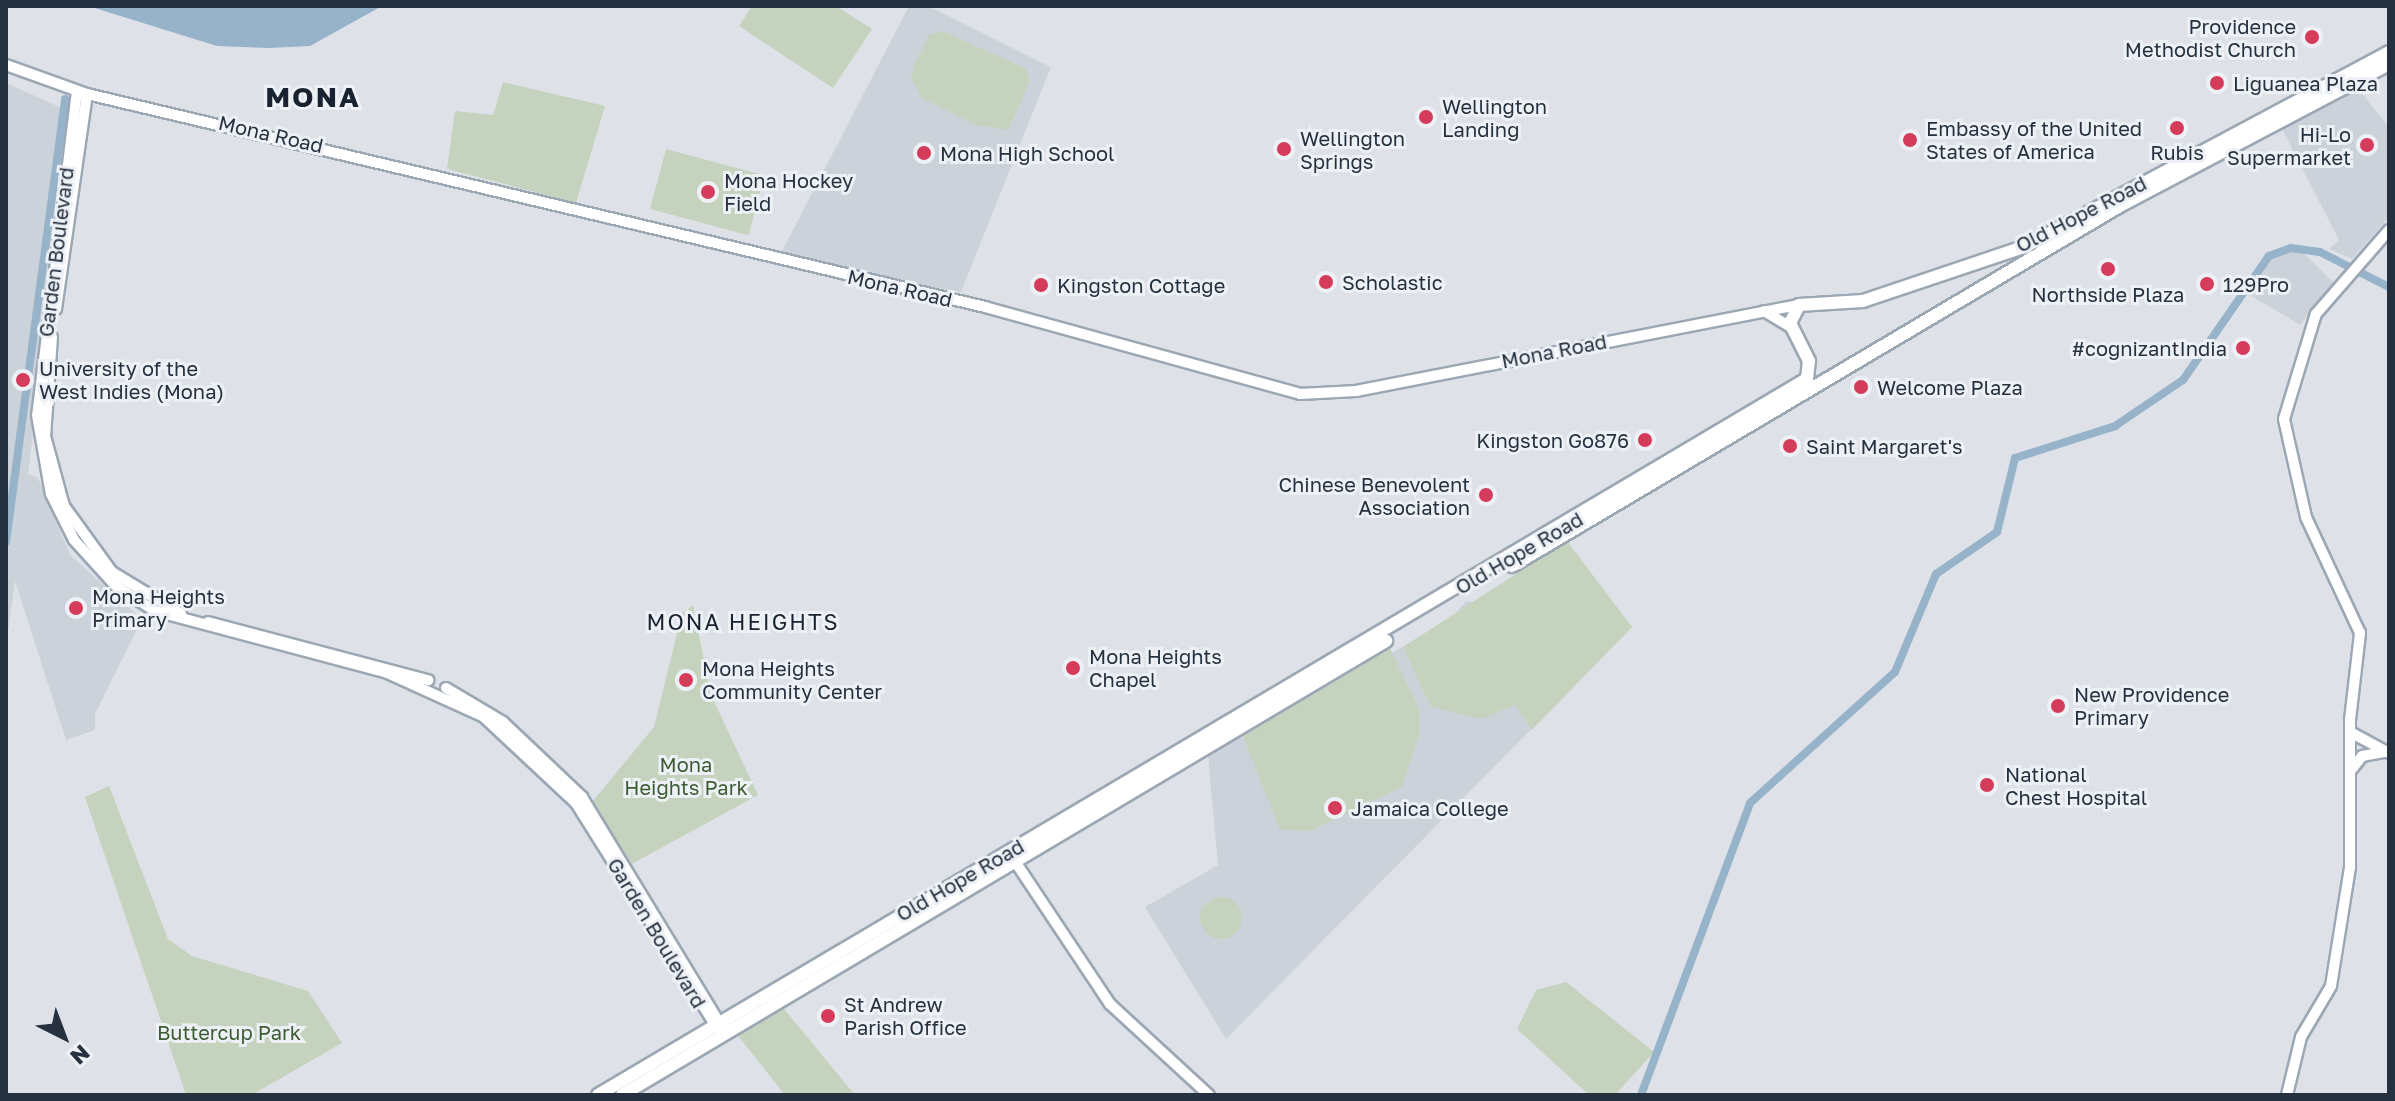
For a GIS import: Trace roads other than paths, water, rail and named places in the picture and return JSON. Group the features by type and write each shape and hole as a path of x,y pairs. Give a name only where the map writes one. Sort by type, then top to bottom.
{"main road":[{"name":"Old Hope Road","path":"1799,305 1863,301 1979,258 2026,246 2389,52"},
{"name":"Old Hope Road","path":"598,1095 716,1022 1012,857 1996,280 2389,64"},
{"path":"1979,258 1994,268 1996,280"},
{"path":"1799,305 1792,310 1792,328 1809,361 1820,370 1847,366"},
{"name":"Old Hope Road","path":"622,1095 1807,379 1809,361"}],"street":[{"name":"Mona Road","path":"6,65 82,92 985,307 1300,394 1356,391 1757,309 1799,305"},
{"name":"Garden Boulevard","path":"82,92 45,402 48,460 75,527 112,572 158,604 390,666 503,722 582,797 725,1035"},
{"path":"2287,1095 2301,1037 2331,986 2350,867 2350,732 2360,633 2306,517 2284,419 2310,327 2348,276 2389,230"},
{"path":"1757,309 1792,328"},
{"path":"2350,732 2386,753"},
{"path":"2351,771 2362,756 2386,753"},
{"path":"1012,857 1110,1004 1209,1095"}],"water":[{"path":"88,6 382,6 310,46 269,48 217,46"}],"waterway":[{"path":"6,542 65,99"},
{"path":"1641,1095 1750,803 1895,672 1936,574 1997,532 2015,458 2115,426 2183,380 2269,256 2291,248 2320,252 2389,287"}],"place":[{"name":"Providence Methodist Church","path":"2312,37"},
{"name":"Liguanea Plaza","path":"2217,83"},
{"name":"Wellington Landing","path":"1426,117"},
{"name":"Rubis","path":"2177,128"},
{"name":"Embassy of the United States of America","path":"1910,140"},
{"name":"Hi-Lo Supermarket","path":"2367,145"},
{"name":"Wellington Springs","path":"1284,149"},
{"name":"Mona High School","path":"924,153"},
{"name":"Mona Hockey Field","path":"708,192"},
{"name":"Northside Plaza","path":"2108,269"},
{"name":"Scholastic","path":"1326,282"},
{"name":"129Pro","path":"2207,284"},
{"name":"Kingston Cottage","path":"1041,285"},
{"name":"#cognizantIndia","path":"2243,348"},
{"name":"University of the West Indies (Mona)","path":"23,380"},
{"name":"Welcome Plaza","path":"1861,387"},
{"name":"Kingston Go876","path":"1645,440"},
{"name":"Saint Margaret's","path":"1790,446"},
{"name":"Chinese Benevolent Association","path":"1486,495"},
{"name":"Mona Heights Primary","path":"76,608"},
{"name":"Mona Heights Chapel","path":"1073,668"},
{"name":"Mona Heights Community Center","path":"686,680"},
{"name":"New Providence Primary","path":"2058,706"},
{"name":"National Chest Hospital","path":"1987,785"},
{"name":"Jamaica College","path":"1335,808"},
{"name":"St Andrew Parish Office","path":"828,1016"}],"district":[{"name":"MONA","path":"313,97"},
{"name":"MONA HEIGHTS","path":"743,622"}],"park label":[{"name":"Mona Heights Park","path":"686,776"},
{"name":"Buttercup Park","path":"229,1032"}]}
